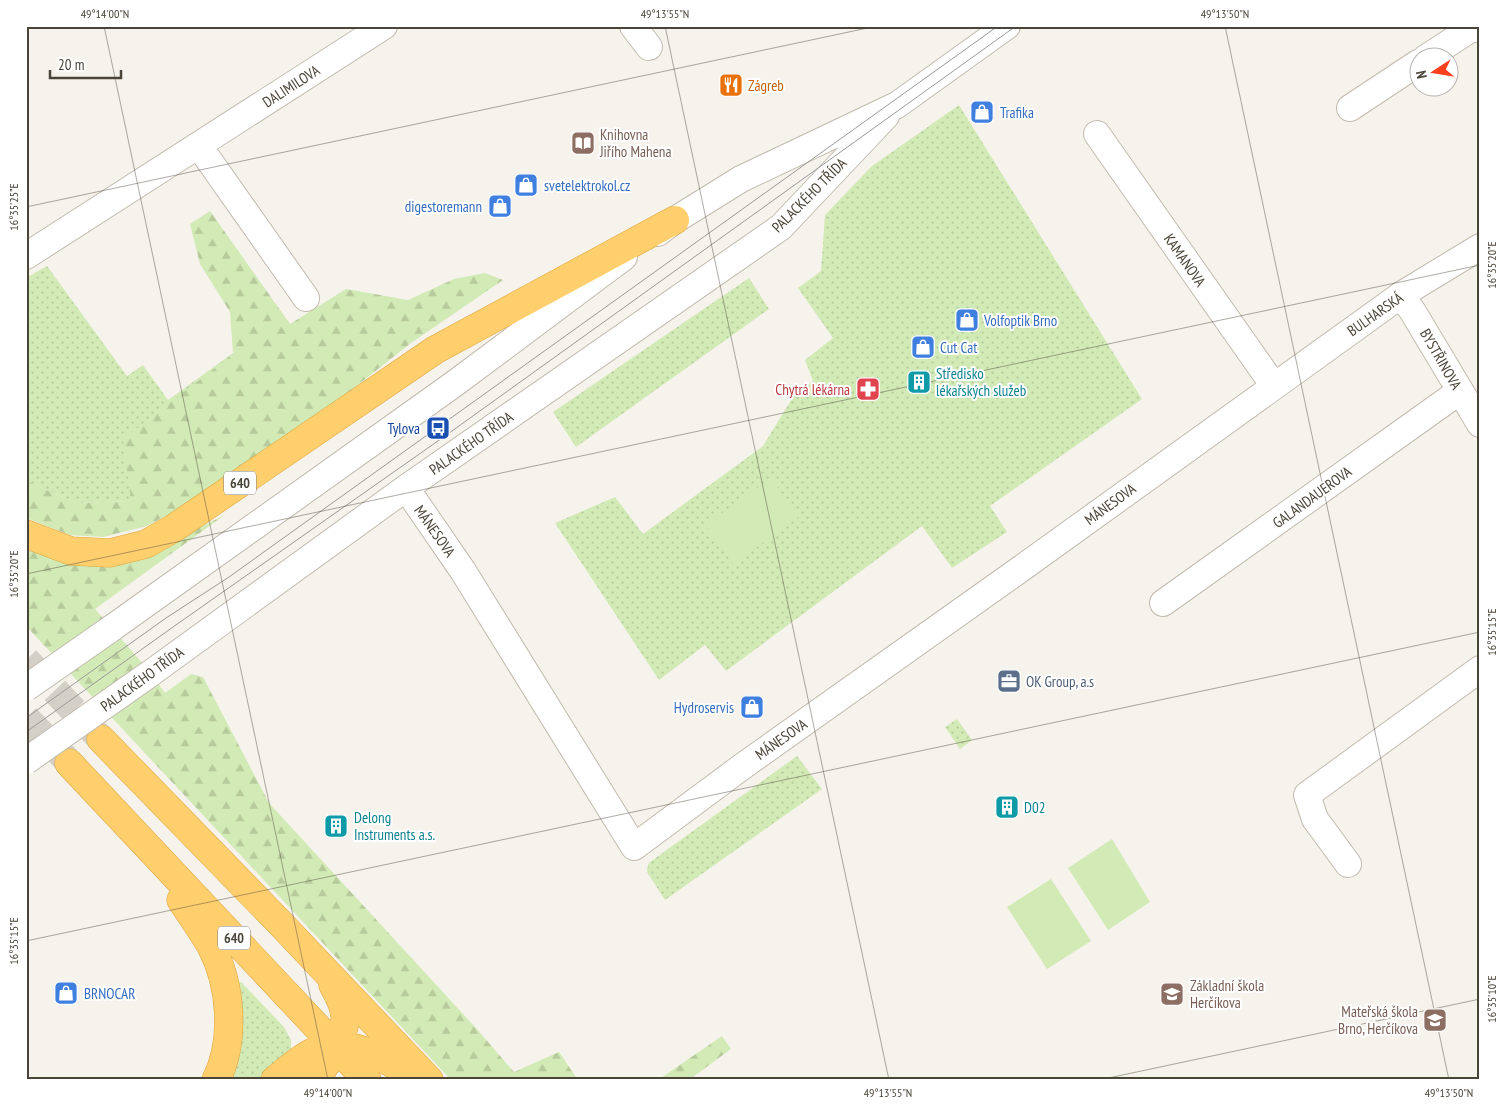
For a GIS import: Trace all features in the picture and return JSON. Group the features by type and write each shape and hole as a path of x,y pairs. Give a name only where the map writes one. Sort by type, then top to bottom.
{"highway":[{"name":"640","path":"26,534 71,552 110,552 146,544 174,528 435,350 675,220"},
{"path":"101,740 324,968 429,1080"},
{"name":"640","path":"69,763 367,1080"},
{"path":"133,829 212,947 220,967 226,988 228,1032 224,1059 216,1080"},
{"path":"314,1080 327,1063 345,1026 345,1013 337,992 324,968"},
{"path":"275,1080 310,1054 336,1046 375,1054 417,1080"}],"street":[{"name":"DALIMILOVA","path":"26,256 384,26"},
{"path":"633,26 649,47"},
{"name":"PALACKÉHO TŘÍDA","path":"26,688 446,389 675,220 741,180 897,105 1007,26"},
{"path":"1441,48 1469,30 1480,28"},
{"path":"1350,108 1408,70"},
{"name":"PALACKÉHO TŘÍDA","path":"26,762 406,488 780,227 897,105"},
{"name":"KAMANOVA","path":"1097,134 1274,386"},
{"path":"199,146 306,298"},
{"name":"BULHARSKÁ","path":"1274,386 1400,295 1480,247"},
{"name":"BYSTŘINOVA","path":"1400,295 1413,312 1480,424"},
{"name":"MÁNESOVA","path":"406,488 463,571 634,847 743,766 1274,386"},
{"name":"GALANDAUEROVA","path":"1164,603 1460,391"},
{"path":"1348,864 1315,819 1307,795 1480,669"}],"green space":[{"path":"959,105 1142,399 990,506 1007,532 952,568 922,526 726,671 705,645 659,680 555,523 615,497 643,534 763,446 793,397 813,381 805,360 833,338 798,288 821,271 825,215 872,166"},
{"path":"210,211 290,324 346,289 408,300 454,279 485,273 503,280 411,343 317,417 184,506 147,526 103,537 70,535 26,518 26,481 77,503 131,501 123,439 233,354 230,312 200,264 190,224"},
{"path":"47,266 127,376 143,365 168,400 240,348 152,500 77,503 26,481 26,278"},
{"path":"749,278 769,309 576,447 553,412"},
{"path":"771,478 799,517 733,564 705,525"},
{"path":"226,514 95,609 151,673 165,693 191,674 203,677 269,803 514,1072 559,1052 578,1080 451,1080 26,626 26,547 143,557"},
{"path":"957,719 972,740 960,749 945,727"},
{"path":"797,756 822,789 665,900 647,872 650,862"},
{"path":"1112,839 1150,902 1108,930 1068,868"},
{"path":"1051,879 1091,941 1047,969 1007,907"},
{"path":"238,981 284,1027 291,1040 291,1050 288,1055 260,1080 229,1080"},
{"path":"722,1036 731,1049 689,1080 658,1080"}],"tunnel":[{"path":"26,660 100,738"},
{"path":"26,718 67,760"}],"tram line":[{"path":"26,718 166,618 229,577 998,26"},
{"path":"26,732 445,436 1016,26"}],"place":[{"name":"Zágreb","path":"731,85"},
{"name":"Trafika","path":"982,112"},
{"name":"Knihovna Jiřího Mahena","path":"583,143"},
{"name":"svetelektrokol.cz","path":"526,185"},
{"name":"digestoremann","path":"500,206"},
{"name":"Volfoptik Brno","path":"967,320"},
{"name":"Cut Cat","path":"923,347"},
{"name":"Středisko lékařských služeb","path":"919,382"},
{"name":"Chytrá lékárna","path":"868,389"},
{"name":"Tylova","path":"438,428"},
{"name":"OK Group, a.s","path":"1009,681"},
{"name":"Hydroservis","path":"752,707"},
{"name":"D02","path":"1007,807"},
{"name":"Delong Instruments a.s.","path":"336,826"},
{"name":"BRNOCAR","path":"66,993"},
{"name":"Základní škola Herčíkova","path":"1172,994"},
{"name":"Mateřská škola Brno, Herčíkova","path":"1435,1020"}]}
